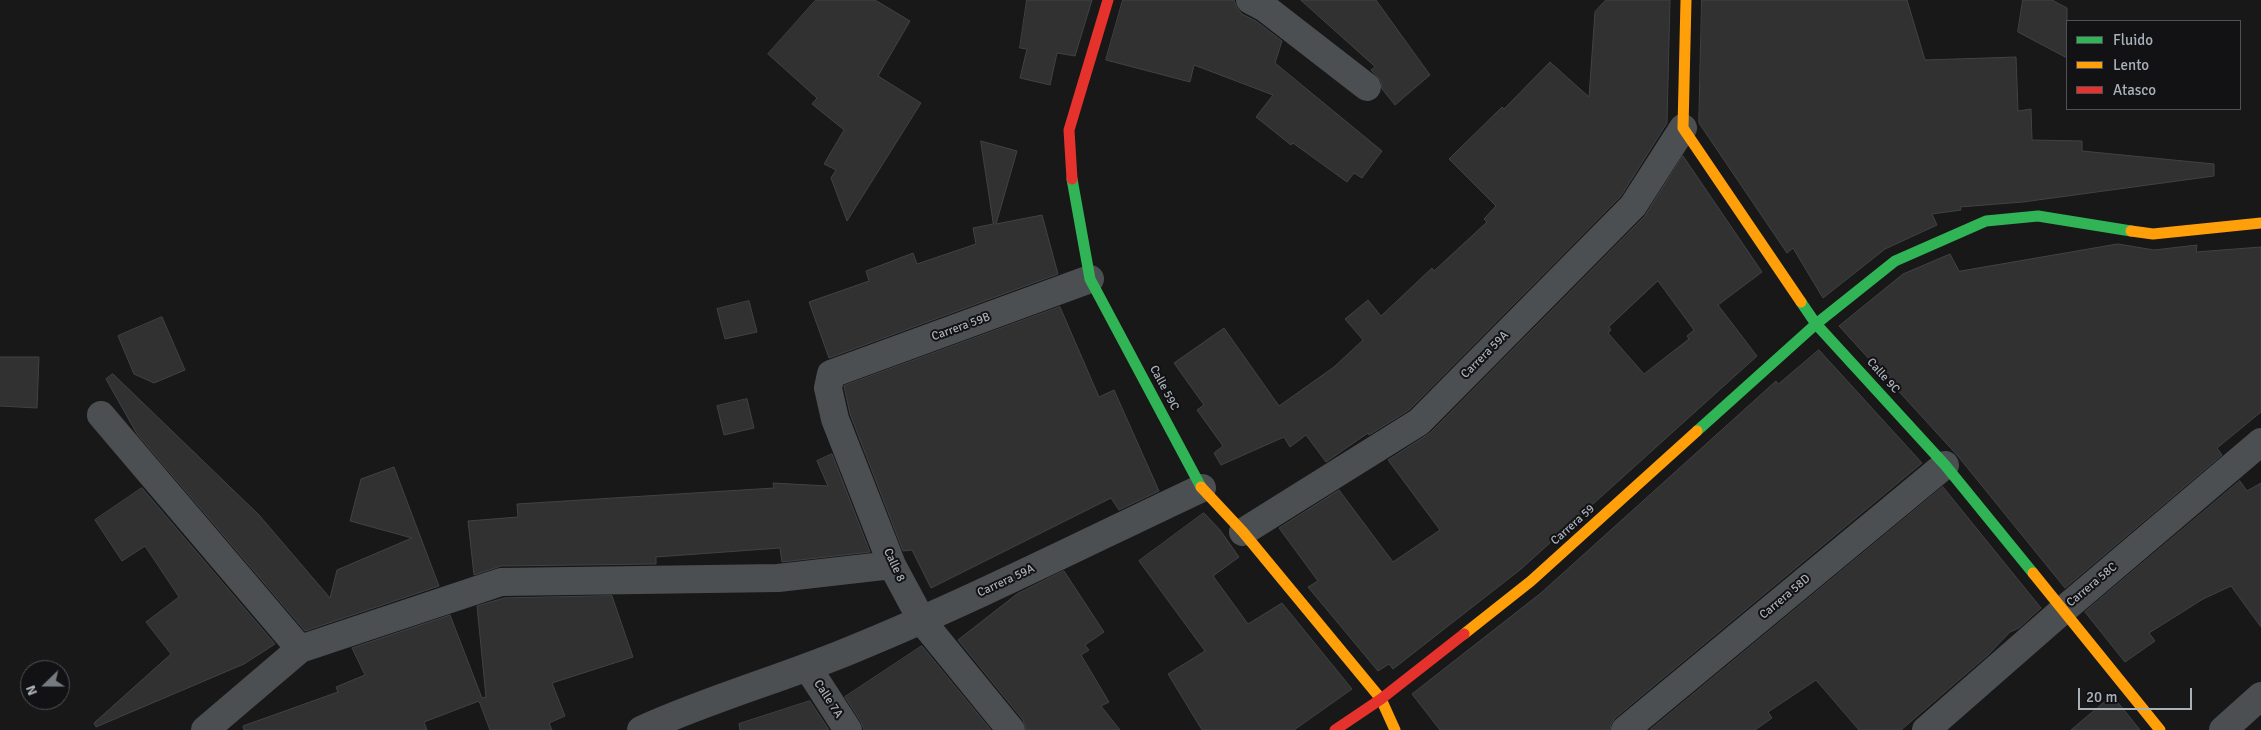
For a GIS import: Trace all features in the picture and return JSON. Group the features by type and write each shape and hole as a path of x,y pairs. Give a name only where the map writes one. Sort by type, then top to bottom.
{"street":[{"name":"Calle 59C","path":"1108,0 1069,130 1072,188 1090,279 1202,488 1243,532 1381,699 1395,730"},
{"path":"1250,0 1265,8 1367,87"},
{"path":"1682,128 1686,0"},
{"name":"Calle 9C","path":"1682,128 1816,324 1945,465 2160,730"},
{"name":"Carrera 59A","path":"1243,532 1419,422 1633,206 1682,128"},
{"name":"Carrera 59","path":"1335,730 1381,699 1531,581 1816,324 1895,261 1986,221 2038,216 2154,234 2261,223"},
{"name":"Carrera 59B","path":"832,374 1090,279"},
{"name":"Calle 8","path":"832,374 828,388 835,419 892,565 922,621 1011,730"},
{"path":"101,414 300,650"},
{"name":"Carrera 58C","path":"1926,730 2062,611 2261,442"},
{"name":"Carrera 58D","path":"1625,730 1945,465"},
{"name":"Carrera 59A","path":"641,730 685,710 808,668 922,621 1202,488"},
{"path":"205,730 300,650 501,582 778,578 892,565"},
{"name":"Calle 7A","path":"808,668 848,730"},
{"path":"2224,730 2261,696"}],"building":[{"path":"816,0 875,0 910,21 878,76 921,103 847,221 831,178 836,170 824,164 844,130 812,104 817,98 768,54"},
{"path":"1027,0 1092,0 1075,56 1057,53 1050,85 1020,78 1027,49 1020,48"},
{"path":"1123,0 1234,0 1242,14 1256,21 1282,41 1275,63 1382,151 1362,178 1354,173 1347,182 1293,143 1291,145 1256,117 1273,95 1194,65 1190,82 1106,60"},
{"path":"1301,0 1376,0 1430,75 1395,105 1382,89 1381,81 1371,70 1375,67"},
{"path":"1606,0 1670,0 1667,123 1621,196 1409,410 1369,435 1368,433 1326,462 1306,435 1290,447 1284,437 1221,465 1214,453 1223,446 1197,410 1204,405 1174,363 1224,328 1279,406 1334,367 1363,340 1345,319 1368,300 1381,316 1432,268 1434,271 1487,222 1484,219 1496,206 1449,159 1502,107 1504,109 1550,62 1589,97 1595,12"},
{"path":"1702,0 1907,0 1925,60 2016,57 2018,111 2031,109 2032,140 2082,141 2082,151 2214,164 2214,176 2023,202 1960,207 1961,210 1932,214 1937,225 1885,249 1823,298 1793,248 1787,253 1699,123"},
{"path":"2023,0 2052,0 2067,8 2066,57 2018,32"},
{"path":"981,141 1017,151 996,224 1042,215 1058,274 829,358 809,302 869,281 866,271 913,253 917,264 976,244 973,228 993,224"},
{"path":"1683,156 1762,272 1718,305 1757,356 1521,569 1393,669 1389,664 1378,671 1308,587 1318,581 1279,528 1339,490 1393,562 1440,530 1388,460 1430,433 1644,217","holes":["1658,281 1694,330 1687,336 1689,339 1644,374 1608,333 1611,330 1609,327"]},
{"path":"2118,244 2154,250 2197,245 2196,252 2261,247 2261,412 2217,448 2222,455 2065,588 1957,455 1839,326 1903,274 1950,254 1959,271"},
{"path":"749,301 757,332 725,339 717,309"},
{"path":"1060,307 1099,397 1114,390 1159,491 1119,510 1111,498 931,588 912,550 903,551 850,414 844,386"},
{"path":"162,317 185,370 154,383 134,374 118,336"},
{"path":"1819,350 1922,463 1615,718 1610,730 1440,730 1412,694 1541,593 1776,381 1778,384"},
{"path":"0,357 39,357 37,408 0,406"},
{"path":"113,374 259,515 330,598 337,570 412,538 350,521 361,479 394,467 439,586 305,631 137,434 106,379"},
{"path":"747,399 754,428 724,435 717,406"},
{"path":"832,454 870,552 782,562 780,548 656,557 656,564 501,566 474,575 468,521 518,517 517,504 774,488 773,483 828,486 817,461"},
{"path":"2240,481 2247,491 2261,483 2261,627 2231,586 2203,599 2149,633 2155,641 2125,662 2085,612"},
{"path":"1943,487 2041,608 2019,628 2010,632 1988,655 1901,730 1859,730 1816,680 1768,712 1772,718 1755,730 1650,730"},
{"path":"142,488 275,644 244,664 96,727 94,723 171,654 146,622 179,597 145,546 122,561 95,520"},
{"path":"1204,513 1220,530 1239,557 1213,576 1248,624 1282,603 1352,689 1294,730 1202,730 1168,674 1205,651 1139,561"},
{"path":"1064,571 1104,632 1085,645 1089,650 1081,655 1109,702 1101,706 1120,730 1026,730 1023,720 958,640 1017,594"},
{"path":"612,596 633,657 552,683 565,716 549,723 552,730 490,730 479,701 424,722 427,730 244,730 243,726 338,692 336,687 365,675 352,648 450,615 482,698 486,697 477,606 504,598"},
{"path":"922,646 991,730 864,730 845,697"},
{"path":"2112,695 2140,730 2071,730 2103,703"},
{"path":"810,701 829,730 740,730 739,724"}],"traffic: fast":[{"path":"1072,179 1090,279 1201,487"},
{"path":"1697,431 1816,324 1895,261 1986,221 2038,216 2131,231"},
{"path":"1801,302 1816,324 1945,465 2033,573"}],"traffic: slow":[{"path":"1686,0 1683,128 1801,302"},
{"path":"2131,231 2153,234 2261,223"},
{"path":"1464,634 1531,581 1697,431"},
{"path":"1201,487 1243,532 1381,699 1395,730"},
{"path":"2033,573 2160,730"}],"traffic: jam":[{"path":"1072,179 1069,130 1108,0"},
{"path":"1335,730 1381,699 1464,634"}]}
